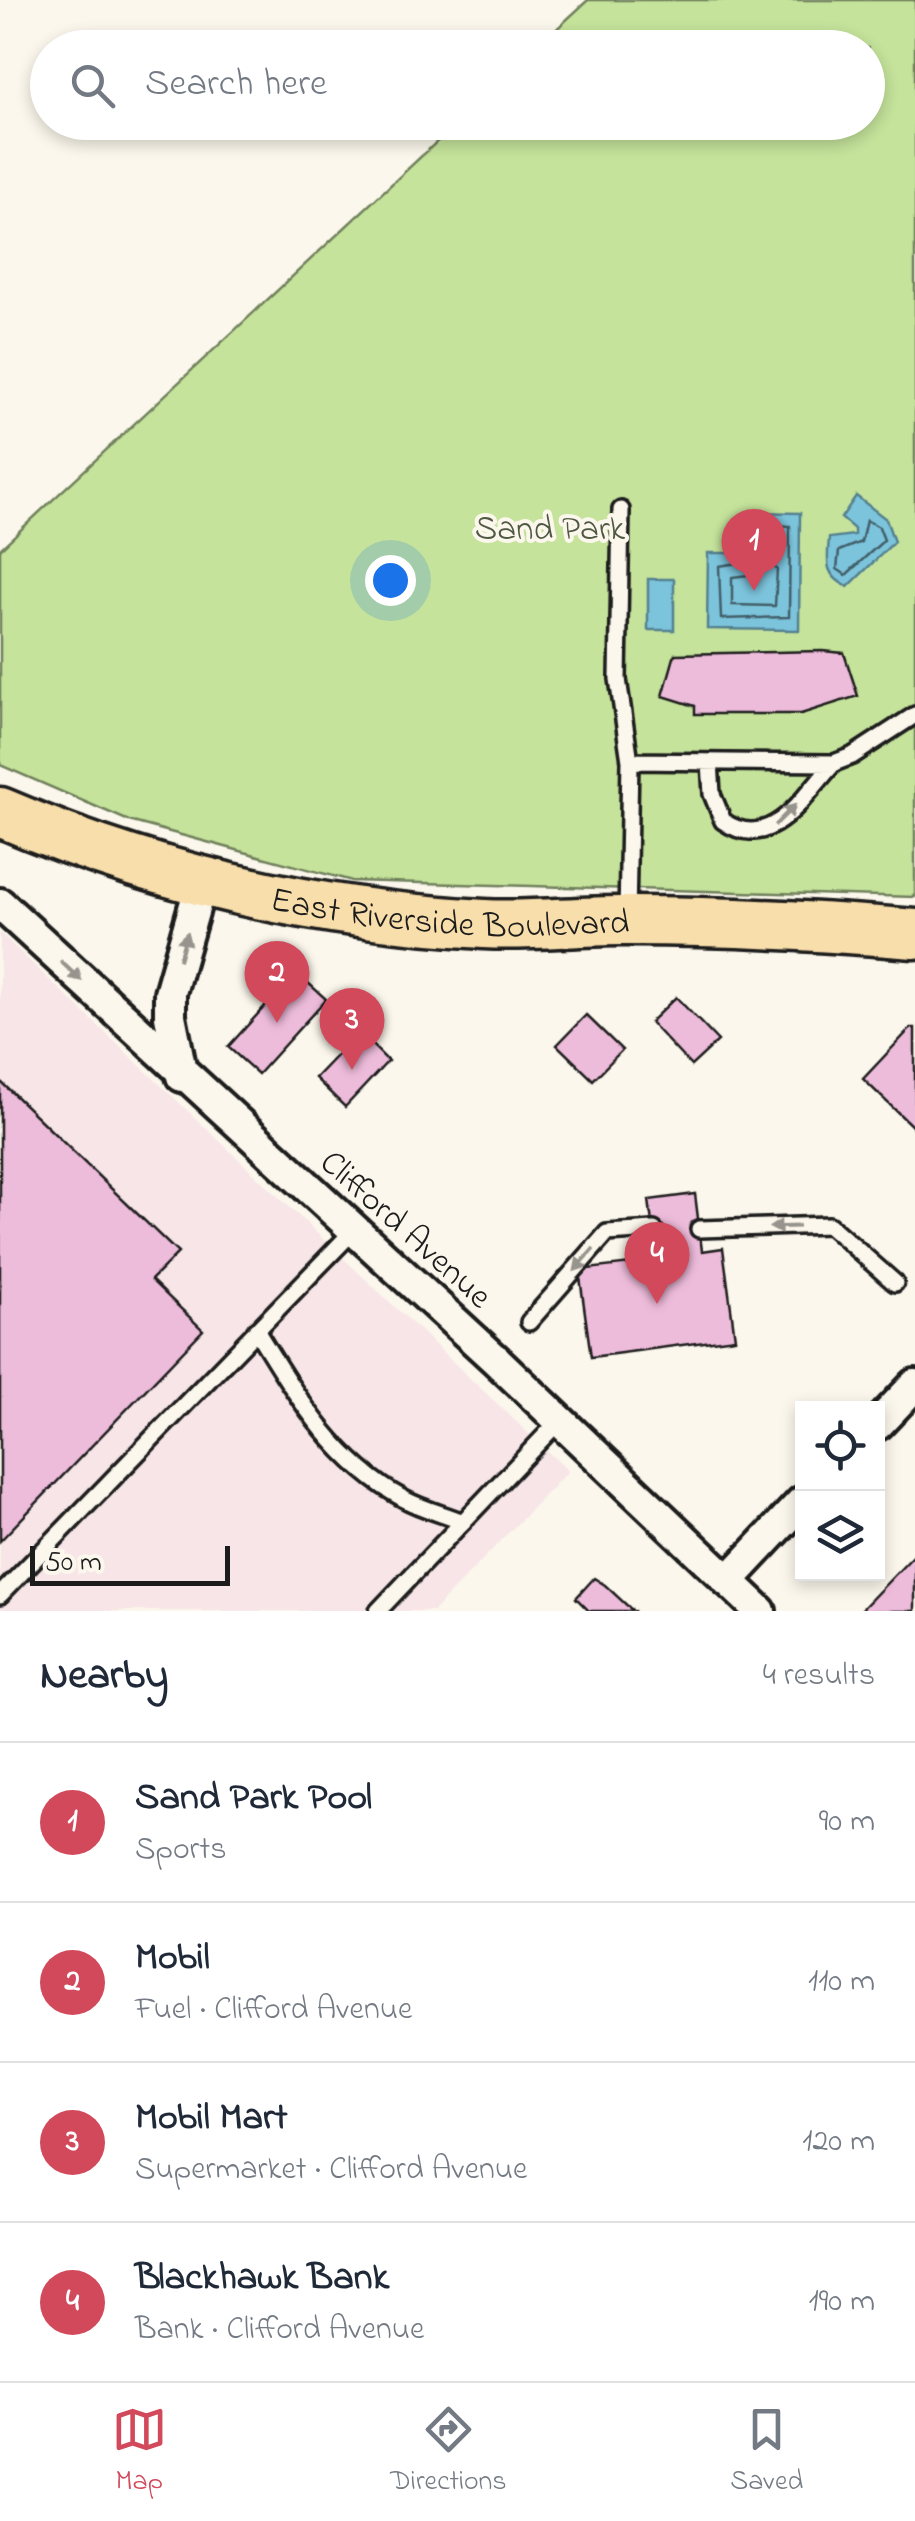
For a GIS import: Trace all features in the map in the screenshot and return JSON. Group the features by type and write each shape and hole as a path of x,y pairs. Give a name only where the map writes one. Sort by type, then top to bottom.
{"main road":[{"name":"East Riverside Boulevard","path":"0,812 56,836 202,884 316,908 488,925 627,920 915,934"}],"street":[{"path":"182,1076 170,1016 170,993 202,884"},
{"name":"Clifford Avenue","path":"0,904 182,1076 560,1420 760,1611"},
{"path":"885,1417 915,1385"},
{"path":"728,1581 795,1509"}],"lane":[{"path":"620,510 618,679 630,762 627,920"},
{"path":"630,762 834,763 852,756 915,715"},
{"path":"710,762 712,794 723,821 748,832 768,831 834,763"},
{"path":"700,1229 828,1225 895,1283"},
{"path":"0,1595 354,1230"},
{"path":"529,1322 607,1233 654,1230"},
{"path":"256,1330 322,1432 356,1465 404,1499 463,1522"},
{"path":"378,1611 560,1420"}],"shaded area":[{"path":"0,933 568,1471 433,1611 0,1611"}],"green space":[{"name":"Sand Park","path":"588,0 915,0 915,897 352,881 129,821 0,765 0,549 439,140 885,140 885,30 555,30"}],"water":[{"path":"856,496 886,519 894,542 848,587 831,573 829,538 854,535 854,529 841,518"},
{"path":"751,512 800,513 799,630 707,629 708,553 751,553"},
{"path":"648,579 674,579 674,630 648,630"}],"building":[{"path":"844,653 858,696 801,714 695,714 695,706 663,696 675,654"},
{"path":"296,972 326,999 258,1074 228,1047"},
{"path":"676,997 718,1041 691,1066 650,1022"},
{"path":"586,1015 622,1050 593,1080 557,1045"},
{"path":"915,1028 915,1129 863,1079"},
{"path":"359,1032 388,1061 345,1107 315,1078"},
{"path":"0,1081 178,1253 151,1280 203,1330 0,1541"},
{"path":"695,1194 702,1251 723,1248 735,1338 591,1357 579,1270 657,1261 649,1200"},
{"path":"915,1554 915,1611 860,1611"},
{"path":"594,1578 633,1611 589,1611 576,1598"}],"place":[{"name":"Sand Park Pool","path":"754,591"},
{"name":"Mobil","path":"277,1023"},
{"name":"Mobil Mart","path":"352,1070"},
{"name":"Blackhawk Bank","path":"657,1304"}]}
